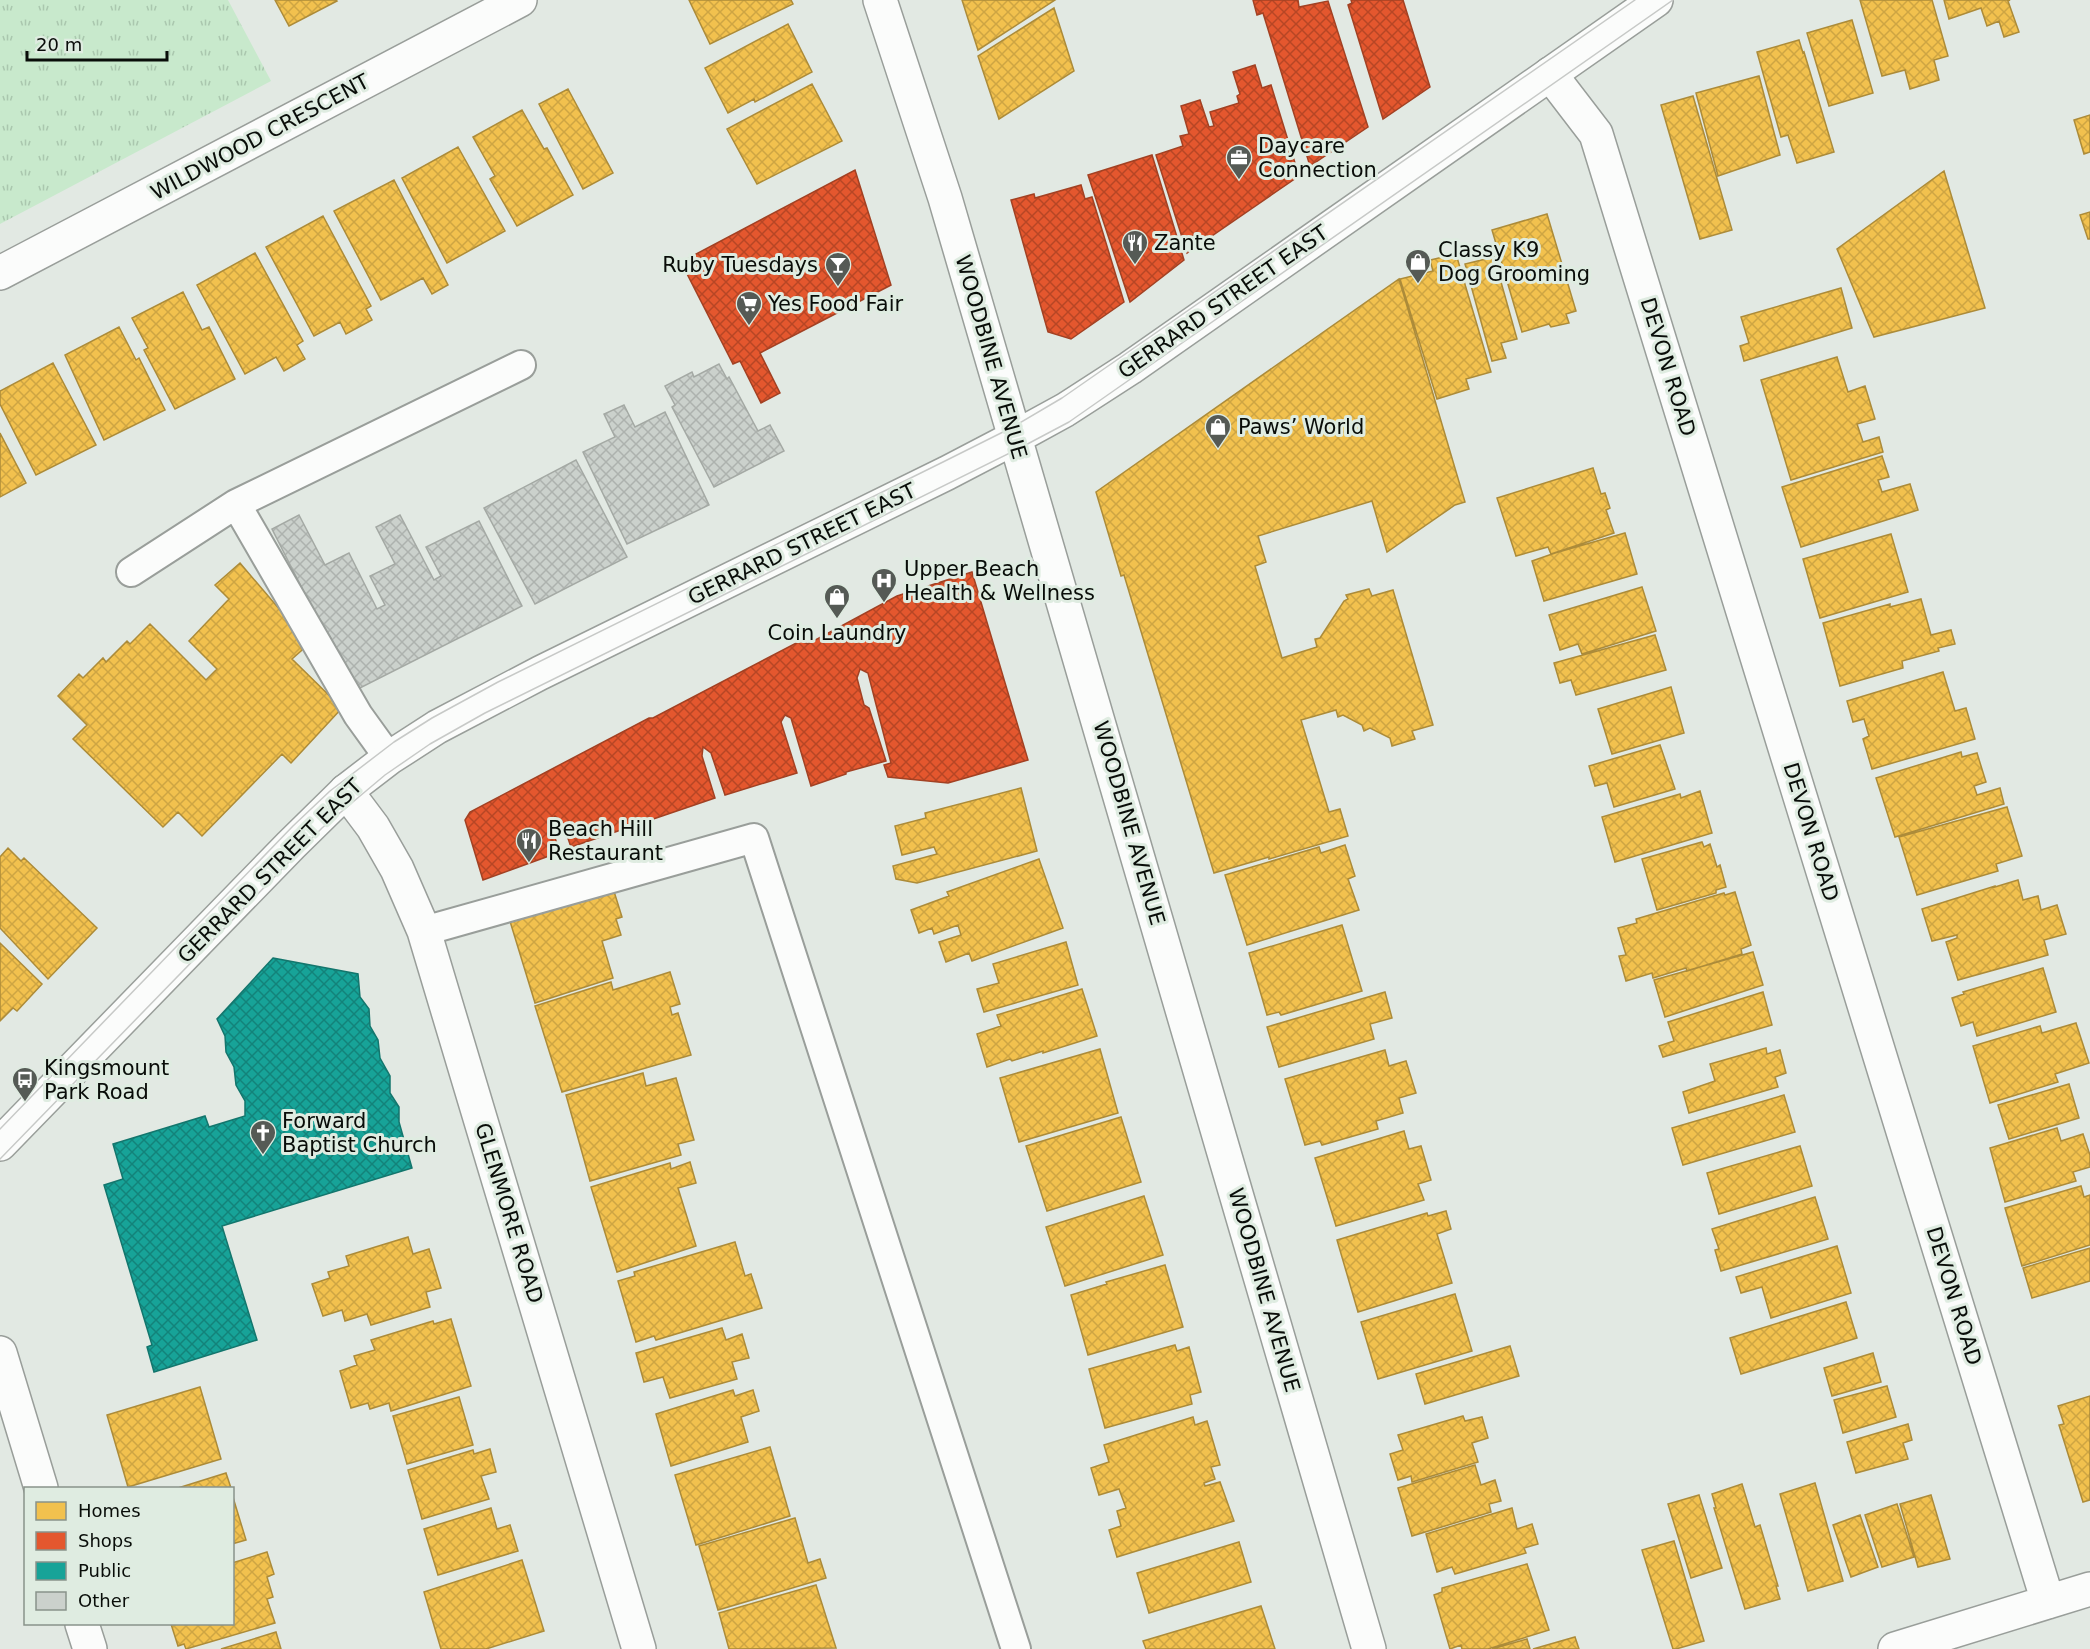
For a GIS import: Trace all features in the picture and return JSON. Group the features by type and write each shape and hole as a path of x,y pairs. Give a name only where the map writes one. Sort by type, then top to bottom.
{"main road":[{"name":"WILDWOOD CRESCENT","path":"0,273 520,0"},
{"name":"WOODBINE AVENUE","path":"880,0 945,198 1369,1649"},
{"name":"GERRARD STREET EAST","path":"0,1144 291,845 346,792 389,758 437,727 508,690 947,473 1065,410 1130,368 1656,0"},
{"name":"DEVON ROAD","path":"1550,74 1596,134 2048,1602"},
{"name":"GLENMORE ROAD","path":"346,792 373,827 397,869 424,931 639,1649"},
{"path":"0,1353 41,1487"},
{"path":"1895,1649 2090,1589"},
{"path":"83,1625 90,1649"}],"lane":[{"path":"131,572 236,504 521,365"},
{"path":"236,504 358,715 389,758"},
{"path":"424,931 754,838 1016,1649"}],"green space":[{"path":"0,0 228,0 271,81 0,224"}],"building: Homes":[{"path":"275,0 336,0 337,1 289,26"},
{"path":"689,0 791,0 793,4 710,44"},
{"path":"962,0 1055,0 978,50"},
{"path":"1860,0 1932,0 1948,56 1934,60 1939,80 1910,89 1905,70 1882,76"},
{"path":"1944,0 2010,0 2008,1 2019,32 2004,37 1999,21 1987,26 1981,8 1949,19"},
{"path":"1054,8 1074,71 999,119 978,56"},
{"path":"1852,20 1873,93 1829,106 1807,33"},
{"path":"788,24 812,72 755,102 754,99 728,113 705,68"},
{"path":"1799,40 1834,152 1797,163 1788,135 1781,137 1757,52"},
{"path":"1759,76 1780,155 1718,176 1696,93"},
{"path":"812,84 842,141 757,184 727,129"},
{"path":"568,89 613,173 583,189 539,104"},
{"path":"1693,96 1732,230 1700,239 1661,105"},
{"path":"522,110 544,149 547,148 573,195 517,226 490,179 495,176 473,137"},
{"path":"2090,115 2090,152 2084,154 2074,120"},
{"path":"458,147 505,231 447,263 402,178"},
{"path":"1944,171 1985,308 1874,337 1837,249"},
{"path":"394,180 448,285 432,294 423,278 381,300 334,211"},
{"path":"2090,212 2090,239 2088,239 2080,215"},
{"path":"1547,214 1576,311 1566,314 1569,323 1551,327 1549,324 1522,332 1492,230"},
{"path":"323,216 371,306 366,309 372,320 346,334 340,322 314,336 266,247"},
{"path":"255,253 303,341 297,345 305,359 284,371 276,357 245,374 197,285"},
{"path":"1456,254 1491,372 1466,379 1469,389 1437,399 1400,279 1433,271 1430,260"},
{"path":"1494,257 1517,339 1501,343 1506,358 1492,361 1465,264"},
{"path":"1399,279 1465,502 1455,505 1387,552 1372,501 1258,536 1266,562 1255,566 1282,658 1317,647 1315,639 1320,638 1344,601 1348,599 1346,595 1369,589 1372,596 1393,590 1433,725 1412,731 1415,739 1392,746 1390,738 1370,728 1364,731 1362,725 1343,715 1338,717 1336,710 1301,720 1329,812 1340,809 1348,836 1214,873 1124,575 1121,576 1096,492"},
{"path":"1841,288 1852,328 1744,361 1740,346 1749,343 1741,317"},
{"path":"183,292 202,330 209,327 235,379 175,409 144,350 148,348 132,318"},
{"path":"119,327 136,360 139,358 165,410 104,440 65,355"},
{"path":"1837,357 1848,392 1865,386 1875,419 1857,424 1863,442 1879,437 1883,452 1791,480 1761,380"},
{"path":"53,363 96,445 36,475 0,404 0,391"},
{"path":"0,433 26,483 0,497"},
{"path":"1882,456 1889,477 1878,480 1882,492 1910,484 1918,510 1801,547 1782,487"},
{"path":"1593,468 1601,494 1605,493 1610,508 1606,510 1614,533 1551,554 1548,547 1516,556 1497,498"},
{"path":"1625,533 1637,574 1544,601 1532,561"},
{"path":"1891,534 1908,592 1820,618 1803,559"},
{"path":"240,563 309,644 292,659 342,708 291,763 282,754 202,836 178,812 163,827 73,739 87,725 58,696 79,674 83,678 103,658 106,662 127,641 130,644 150,624 206,680 217,669 189,641 229,599 215,585"},
{"path":"1642,587 1656,631 1582,654 1578,644 1560,650 1549,615"},
{"path":"1921,599 1931,635 1951,630 1955,644 1902,661 1903,668 1840,686 1823,623 1890,604 1890,607"},
{"path":"1655,635 1666,670 1576,695 1571,680 1560,683 1554,663"},
{"path":"1943,672 1955,711 1966,708 1975,739 1872,769 1863,739 1869,736 1864,719 1853,722 1847,701"},
{"path":"1671,687 1684,733 1612,754 1598,709"},
{"path":"1660,745 1675,789 1614,807 1607,783 1595,786 1589,766"},
{"path":"1961,752 1962,757 1977,753 1986,782 1974,786 1977,795 2000,788 2004,804 1895,837 1876,778"},
{"path":"1021,788 1037,851 917,883 896,879 893,866 937,854 934,847 902,855 895,826 926,818 925,813"},
{"path":"1700,791 1712,833 1615,862 1602,817 1680,794 1681,798"},
{"path":"2007,807 2022,856 1996,864 1998,871 1917,895 1899,837"},
{"path":"1702,842 1704,847 1710,844 1717,867 1720,865 1726,887 1716,890 1716,893 1657,910 1642,859"},
{"path":"1345,845 1355,876 1348,879 1359,910 1247,945 1225,875 1319,847 1321,853"},
{"path":"8,848 21,861 24,858 97,928 48,979 0,928 0,857"},
{"path":"1039,859 1063,928 972,961 969,953 946,962 939,942 961,935 958,925 934,934 932,928 919,933 911,910 949,896 947,892"},
{"path":"2018,880 2023,900 2038,896 2041,910 2057,905 2066,934 2044,940 2048,955 1958,980 1946,942 1957,938 1957,935 1932,941 1922,909"},
{"path":"612,885 622,917 616,919 621,935 602,941 613,978 535,1003 509,918"},
{"path":"1735,892 1751,945 1741,949 1742,954 1687,971 1686,968 1653,978 1652,973 1626,981 1619,956 1626,955 1618,928 1637,923 1636,919 1724,893 1725,895"},
{"path":"1342,925 1362,991 1281,1015 1279,1012 1267,1015 1249,953"},
{"path":"1066,942 1078,985 984,1012 977,989 999,983 993,964"},
{"path":"0,943 42,984 17,1011 13,1008 0,1021"},
{"path":"1753,952 1763,985 1665,1017 1654,980"},
{"path":"2043,968 2056,1012 1977,1036 1973,1022 1961,1026 1952,998 1964,994 1963,992"},
{"path":"670,972 680,1004 670,1007 672,1015 678,1013 691,1055 562,1092 535,1006 611,982 613,990"},
{"path":"1082,989 1097,1036 987,1067 977,1034 1001,1026 997,1015"},
{"path":"1385,992 1392,1018 1370,1024 1374,1039 1279,1067 1267,1027"},
{"path":"1763,992 1772,1025 1663,1057 1659,1046 1674,1041 1668,1022"},
{"path":"2076,1023 2089,1063 2055,1074 2058,1082 1990,1103 1973,1046 2040,1026 2042,1033"},
{"path":"1766,1048 1767,1054 1780,1050 1786,1073 1775,1077 1778,1087 1689,1113 1683,1092 1715,1081 1710,1064"},
{"path":"1100,1049 1118,1113 1019,1142 1000,1078"},
{"path":"1385,1050 1389,1066 1406,1061 1416,1093 1399,1098 1403,1113 1376,1121 1378,1129 1322,1145 1320,1141 1305,1145 1285,1079"},
{"path":"643,1073 646,1086 676,1078 694,1140 678,1144 681,1155 590,1181 566,1095"},
{"path":"2069,1084 2079,1118 2009,1139 1998,1105"},
{"path":"1784,1095 1795,1132 1683,1165 1672,1128"},
{"path":"1121,1117 1141,1182 1047,1211 1026,1146"},
{"path":"2057,1128 2061,1141 2083,1134 2090,1155 2090,1167 2073,1172 2076,1181 2005,1202 1990,1148"},
{"path":"1404,1131 1409,1149 1421,1146 1431,1180 1418,1184 1424,1200 1336,1226 1315,1158"},
{"path":"1800,1146 1812,1186 1719,1214 1707,1173"},
{"path":"690,1162 696,1183 678,1188 696,1246 617,1272 591,1187 670,1163 671,1169"},
{"path":"2081,1186 2084,1197 2090,1195 2090,1245 2022,1266 2005,1208"},
{"path":"1144,1196 1163,1255 1065,1286 1046,1227"},
{"path":"1815,1197 1828,1239 1721,1271 1715,1250 1719,1249 1712,1229"},
{"path":"1446,1211 1451,1229 1437,1234 1452,1283 1358,1312 1337,1240 1427,1213 1428,1216"},
{"path":"408,1237 413,1254 429,1249 441,1288 426,1292 430,1307 371,1325 367,1314 345,1321 342,1310 323,1316 312,1284 330,1278 328,1272 349,1266 346,1256"},
{"path":"735,1242 745,1276 751,1274 762,1308 656,1340 654,1336 636,1342 618,1281 635,1276 634,1272"},
{"path":"1837,1246 1851,1293 1771,1318 1762,1287 1741,1293 1736,1277"},
{"path":"2090,1248 2090,1281 2032,1298 2023,1268"},
{"path":"1165,1265 1183,1327 1088,1355 1071,1295"},
{"path":"1455,1294 1472,1351 1378,1379 1361,1322"},
{"path":"1846,1302 1857,1338 1741,1374 1730,1338"},
{"path":"451,1319 471,1386 391,1411 389,1403 370,1409 368,1403 351,1408 340,1371 357,1365 354,1356 375,1350 371,1340 433,1321 434,1324"},
{"path":"722,1328 726,1340 742,1334 749,1358 732,1362 737,1379 670,1398 663,1377 644,1382 636,1353"},
{"path":"1175,1345 1177,1351 1189,1347 1201,1392 1190,1395 1192,1404 1105,1428 1089,1369"},
{"path":"1510,1346 1519,1376 1425,1404 1416,1374"},
{"path":"1873,1353 1881,1382 1832,1396 1824,1368"},
{"path":"1887,1386 1896,1417 1843,1433 1834,1400"},
{"path":"200,1387 221,1459 128,1487 107,1415"},
{"path":"733,1390 735,1396 753,1390 759,1411 741,1417 748,1442 671,1466 656,1414"},
{"path":"2090,1396 2090,1500 2083,1502 2059,1425 2064,1424 2058,1406"},
{"path":"459,1397 473,1445 407,1464 393,1416"},
{"path":"1463,1416 1465,1421 1482,1417 1488,1438 1472,1443 1478,1462 1412,1482 1411,1476 1398,1480 1390,1454 1403,1450 1398,1435"},
{"path":"1193,1417 1195,1425 1207,1421 1220,1465 1211,1467 1215,1479 1204,1483 1205,1486 1220,1482 1234,1521 1117,1557 1109,1530 1121,1526 1117,1511 1126,1508 1119,1489 1099,1495 1091,1468 1109,1462 1104,1445"},
{"path":"1908,1424 1912,1440 1903,1443 1908,1459 1856,1473 1847,1442"},
{"path":"770,1447 790,1516 696,1545 675,1475"},
{"path":"490,1449 496,1472 481,1476 489,1499 422,1519 408,1470 473,1450 474,1454"},
{"path":"1475,1465 1481,1485 1495,1480 1501,1501 1489,1504 1491,1512 1412,1536 1398,1488"},
{"path":"226,1473 231,1487 181,1487"},
{"path":"1815,1483 1843,1581 1808,1591 1780,1494"},
{"path":"1742,1484 1755,1527 1760,1525 1780,1599 1745,1609 1714,1508 1716,1508 1712,1494"},
{"path":"1699,1495 1722,1568 1691,1578 1668,1504"},
{"path":"1931,1495 1950,1559 1918,1567 1900,1504"},
{"path":"234,1501 246,1540 234,1543"},
{"path":"1897,1504 1914,1557 1882,1567 1865,1515"},
{"path":"491,1508 497,1529 510,1525 518,1551 438,1575 424,1529"},
{"path":"1512,1508 1517,1529 1532,1524 1538,1544 1524,1548 1526,1553 1455,1574 1452,1567 1437,1572 1426,1534"},
{"path":"1860,1515 1878,1567 1851,1577 1833,1525"},
{"path":"795,1518 808,1563 820,1559 826,1578 718,1610 699,1546"},
{"path":"1674,1541 1704,1641 1676,1649 1673,1649 1642,1550"},
{"path":"1239,1542 1251,1582 1149,1613 1137,1573"},
{"path":"267,1552 274,1574 267,1577 273,1597 267,1599 275,1623 186,1649 184,1644 178,1646 171,1625 234,1625 234,1562"},
{"path":"522,1560 544,1631 486,1649 441,1649 424,1592"},
{"path":"1527,1564 1549,1630 1488,1649 1462,1649 1461,1645 1450,1649 1434,1595 1442,1592 1442,1588"},
{"path":"816,1585 836,1648 729,1649 719,1613"},
{"path":"1261,1606 1275,1649 1146,1649 1143,1641"},
{"path":"276,1632 281,1649 221,1649"},
{"path":"1575,1637 1579,1649 1533,1649"},
{"path":"1527,1639 1530,1649 1492,1649"}],"building: Shops":[{"path":"1253,0 1298,0 1299,7 1328,1 1368,127 1310,166 1263,13 1257,15"},
{"path":"1351,0 1403,0 1430,87 1383,119 1348,5 1352,3"},
{"path":"1255,65 1262,88 1271,85 1299,176 1187,253 1156,155 1183,146 1180,136 1189,134 1181,106 1200,100 1209,127 1214,126 1210,112 1239,103 1237,96 1240,94 1233,72"},
{"path":"1152,155 1184,260 1130,302 1088,175"},
{"path":"855,170 891,285 760,353 780,393 761,403 740,361 733,364 681,262"},
{"path":"1081,185 1085,199 1092,197 1124,302 1071,339 1048,332 1011,200 1034,194 1035,198"},
{"path":"972,572 1028,760 948,783 888,777 884,765 891,763 868,673 860,669 857,678 864,705 869,708 886,761 846,772 846,774 811,786 791,718 785,715 781,722 797,773 725,795 711,753 703,747 702,756 715,798 571,847 562,821 555,816 550,824 560,852 483,880 465,820 470,812 800,641 808,644 897,596"}],"building: Public":[{"name":"Forward Baptist Church","path":"273,958 358,974 360,997 369,1009 370,1026 378,1040 380,1058 390,1076 390,1093 399,1107 399,1122 412,1168 222,1226 257,1340 154,1372 147,1347 152,1345 104,1185 123,1179 113,1144 205,1116 209,1127 245,1116 245,1101 236,1085 234,1067 226,1052 225,1036 217,1019"}],"building: Other":[{"path":"719,364 727,379 729,377 758,431 770,425 784,451 714,487 672,407 675,405 665,386 692,372 694,377"},
{"path":"624,405 635,427 665,412 709,505 627,544 583,452 615,437 604,414"},
{"path":"576,460 627,557 535,604 484,508"},
{"path":"299,515 325,565 349,553 377,609 385,605 370,576 395,564 376,527 400,515 434,580 441,576 426,547 479,521 522,606 354,691 272,529"}],"tram line":[{"path":"0,1129 293,826 330,791 394,742 498,682 1011,428 1062,398 1635,0"},
{"path":"0,1159 322,828 385,775 430,744 485,713 1069,422 1673,0"}],"place":[{"name":"Daycare Connection","path":"1239,181"},
{"name":"Zante","path":"1135,266"},
{"name":"Classy K9 Dog Grooming","path":"1418,285"},
{"name":"Ruby Tuesdays","path":"838,288"},
{"name":"Yes Food Fair","path":"749,327"},
{"name":"Paws’ World","path":"1218,450"},
{"name":"Upper Beach Health & Wellness","path":"884,604"},
{"name":"Coin Laundry","path":"837,620"},
{"name":"Beach Hill Restaurant","path":"529,864"},
{"name":"Kingsmount Park Road","path":"25,1103"},
{"name":"Forward Baptist Church","path":"263,1156"}]}
